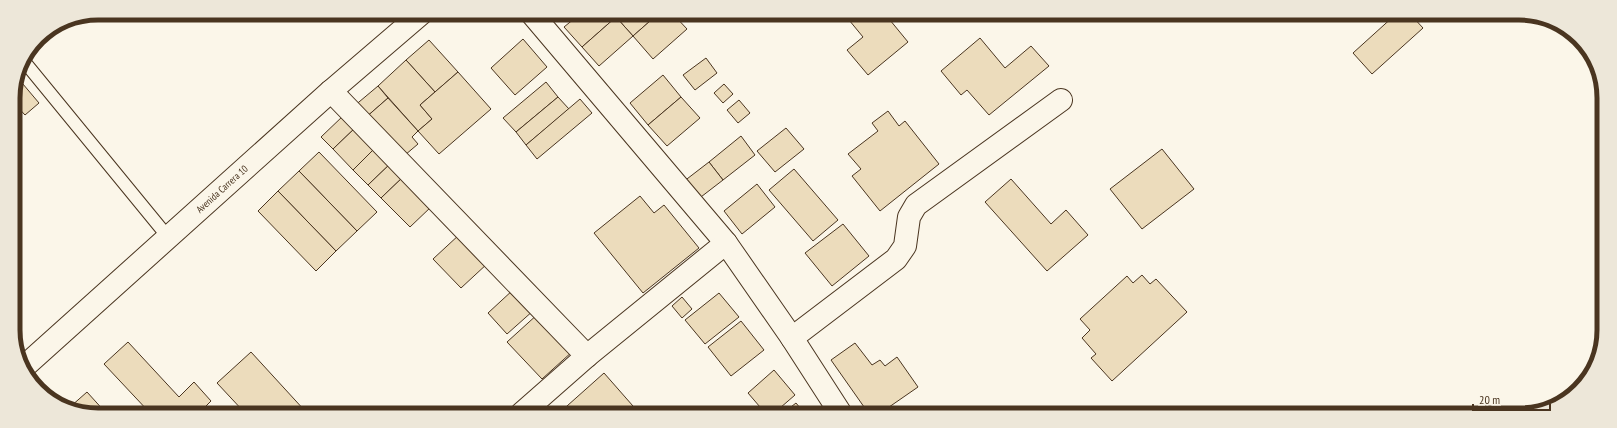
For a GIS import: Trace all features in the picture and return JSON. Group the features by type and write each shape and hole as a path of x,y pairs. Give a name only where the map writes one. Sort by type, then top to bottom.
{"street":[{"name":"Avenida Carrera 10","path":"27,364 331,91 414,20"},
{"path":"537,20 726,243 792,338 837,408"},
{"path":"331,91 587,356"},
{"path":"792,338 896,259 904,246 909,217 916,205 1061,100"},
{"path":"528,408 587,356 726,243"}],"lane":[{"path":"27,65 168,237"}],"building":[{"path":"573,20 613,20 582,47 564,27"},
{"path":"613,20 619,20 633,36 599,66 582,47"},
{"path":"619,20 651,20 633,36"},
{"path":"651,20 679,20 687,29 653,59 633,36"},
{"path":"849,20 890,20 908,42 868,75 847,50 863,37"},
{"path":"1389,20 1416,20 1423,28 1372,74 1353,53"},
{"path":"980,38 1005,68 1031,46 1049,66 989,115 967,90 961,95 941,71"},
{"path":"523,39 547,67 515,95 491,68"},
{"path":"429,40 458,72 435,92 406,60"},
{"path":"706,58 717,73 695,90 683,75"},
{"path":"406,60 435,92 420,105 432,119 418,131 378,86"},
{"path":"458,72 491,109 439,154 418,131 432,119 420,105"},
{"path":"663,75 681,97 648,125 630,103"},
{"path":"546,82 558,97 516,132 503,118"},
{"path":"22,83 39,103 25,115 20,110"},
{"path":"724,84 733,94 723,103 714,93"},
{"path":"378,86 388,98 364,119 353,107"},
{"path":"558,97 569,109 526,145 516,132"},
{"path":"681,97 700,118 667,146 648,125"},
{"path":"388,98 418,131 412,137 418,144 405,155 364,119"},
{"path":"580,99 592,113 537,159 526,145"},
{"path":"739,100 750,113 738,123 727,110"},
{"path":"888,111 899,126 905,121 939,164 880,211 852,176 861,169 848,154 878,131 872,123"},
{"path":"344,115 355,128 333,149 321,137"},
{"path":"355,128 375,148 353,170 333,149"},
{"path":"786,128 804,149 775,172 757,151"},
{"path":"741,136 755,155 723,180 709,162"},
{"path":"375,148 391,163 368,185 353,170"},
{"path":"1162,149 1194,189 1142,229 1110,189"},
{"path":"319,152 377,212 357,231 299,171"},
{"path":"709,162 723,180 697,200 683,182"},
{"path":"391,163 403,177 381,198 368,185"},
{"path":"794,169 838,220 813,241 769,190"},
{"path":"299,171 357,231 336,251 278,191"},
{"path":"403,177 432,206 410,227 381,198"},
{"path":"1011,179 1051,224 1066,210 1088,235 1047,271 985,202"},
{"path":"757,184 775,207 742,234 724,211"},
{"path":"278,191 336,251 316,271 258,211"},
{"path":"640,196 654,213 664,205 699,248 643,293 594,233"},
{"path":"843,224 869,256 832,286 805,253"},
{"path":"460,234 488,263 461,288 433,259"},
{"path":"1142,275 1150,284 1156,279 1187,312 1112,381 1091,358 1096,354 1082,338 1090,330 1080,319 1127,276 1133,283"},
{"path":"514,289 534,310 507,334 488,313"},
{"path":"719,293 739,317 705,344 685,320"},
{"path":"682,297 692,309 682,318 672,306"},
{"path":"539,313 573,351 542,379 507,342"},
{"path":"741,321 764,350 731,376 708,347"},
{"path":"128,342 179,397 194,382 211,401 204,408 145,408 104,364"},
{"path":"855,343 872,365 880,360 885,366 897,357 918,387 888,408 865,408 831,360"},
{"path":"251,352 302,408 240,408 217,383"},
{"path":"774,370 795,395 780,408 761,408 748,393"},
{"path":"604,373 635,408 565,408"},
{"path":"87,392 101,408 82,407 73,404"},
{"path":"796,403 800,408 790,408"}]}
